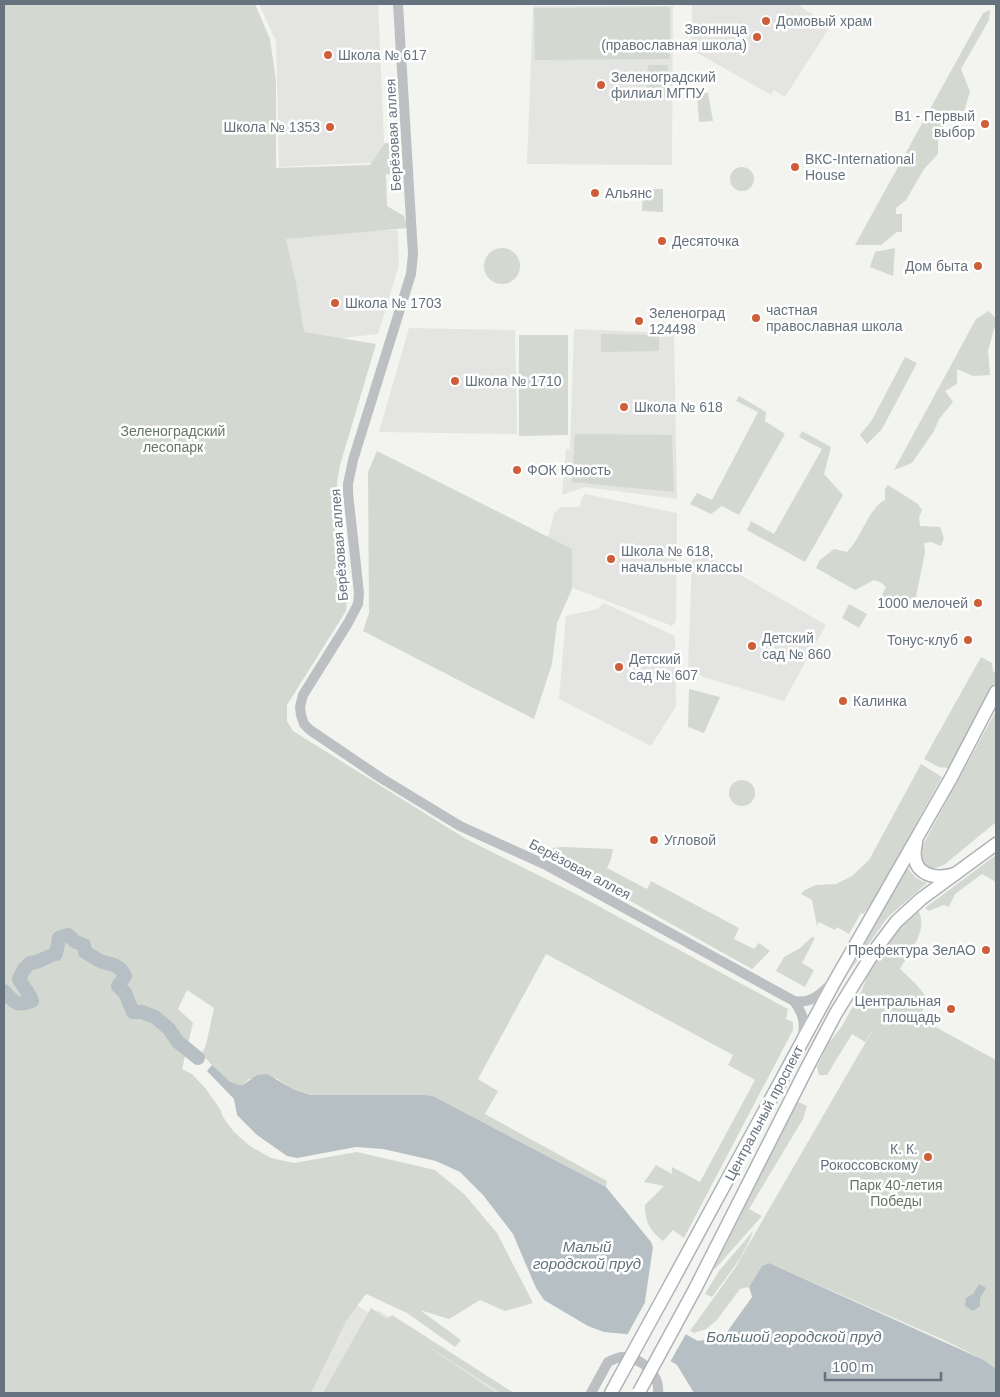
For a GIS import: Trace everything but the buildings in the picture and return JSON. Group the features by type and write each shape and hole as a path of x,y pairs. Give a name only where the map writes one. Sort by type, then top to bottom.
{"main road":[{"name":"Центральный проспект","path":"611,1393 836,979 983,719 996,692"},
{"name":"Центральный проспект","path":"983,719 996,704"},
{"name":"Центральный проспект","path":"918,834 914,861 922,872 937,876 958,873"},
{"name":"Центральный проспект","path":"639,1393 695,1289 836,1013 875,950 896,922 915,905 996,844"}],"street":[{"name":"Берёзовая аллея","path":"398,4 414,254 411,274 353,460 348,484 351,534 359,593 358,604 348,624 304,695 300,707 304,724 317,736 380,778 444,817 548,866 794,1000"},
{"path":"794,1000 807,1001 814,998 836,979"},
{"path":"794,1000 804,1020 799,1049"},
{"path":"591,1393 608,1362 622,1357 641,1361 653,1372 658,1385 658,1393"}],"shaded area":[{"path":"259,4 378,4 385,162 279,167 276,41"},
{"name":"Звонница (православная школа)","path":"692,4 800,4 801,7 831,25 785,97 774,90 771,95 692,50"},
{"name":"Зеленоградский филиал МГПУ","path":"533,6 673,6 672,165 527,164"},
{"name":"Школа № 1703","path":"398,230 399,265 378,334 306,342 280,232"},
{"name":"Школа № 1710","path":"409,328 515,330 517,434 379,432"},
{"name":"Школа № 618","path":"574,329 674,333 677,499 585,487 562,495 566,449 570,449"},
{"name":"Школа № 618, начальные классы","path":"585,494 677,513 676,621 672,626 552,580 546,545 554,514 560,507 580,507 581,499"},
{"name":"Детский сад № 860","path":"706,555 826,625 784,701 703,677 688,666 692,560"},
{"name":"Детский сад № 607","path":"604,603 675,636 676,706 651,746 559,699 566,616 597,609"},
{"path":"355,1304 374,1316 378,1310 506,1393 303,1393"}],"green space":[{"name":"Зеленоградский лесопарк","path":"4,4 255,4 270,39 276,81 276,168 370,165 385,143 397,143 399,176 386,174 387,206 404,216 408,228 286,239 304,332 376,344 340,465 336,489 335,531 345,581 346,611 287,705 287,721 293,731 466,839 578,895 788,1009 786,1019 793,1022 793,1030 684,1238 673,1230 663,1241 649,1226 645,1205 664,1186 644,1182 656,1165 672,1174 672,1167 700,1182 755,1080 728,1065 733,1055 546,954 478,1079 498,1091 485,1114 607,1181 606,1187 433,1096 316,1096 293,1089 276,1078 249,1079 245,1084 235,1084 219,1072 202,1054 206,1045 214,1008 187,990 178,1009 193,1023 182,1069 192,1074 206,1089 234,1132 250,1146 271,1158 294,1163 357,1152 435,1170 465,1195 497,1233 533,1303 505,1311 480,1300 449,1319 420,1310 461,1340 455,1347 407,1313 366,1294 346,1321 311,1393 4,1393"},
{"path":"670,7 670,59 535,60 534,8"},
{"path":"990,10 989,20 961,69 970,92 964,111 952,111 938,139 938,154 924,169 906,200 896,208 896,214 902,214 902,232 897,232 881,245 855,245 983,13"},
{"path":"648,65 668,65 667,97 647,97"},
{"path":"697,93 708,93 713,121 699,122"},
{"path":"742,167 750,171 754,179 750,187 742,191 734,187 730,179 734,171"},
{"path":"643,189 663,189 663,212 642,211"},
{"path":"502,248 509,249 515,253 519,259 519,273 515,279 509,283 502,284 495,283 489,279 485,273 484,266 485,259 489,253 495,249"},
{"path":"895,248 893,276 870,267 875,252"},
{"path":"989,311 996,319 996,328 994,329 988,351 990,375 973,376 957,369 957,384 945,391 953,402 939,419 934,431 912,463 894,470 976,319"},
{"path":"601,334 659,335 659,351 601,352"},
{"path":"519,335 568,335 568,435 519,436"},
{"path":"905,357 917,363 882,429 867,444 860,435 872,420"},
{"path":"739,396 766,412 765,421 785,434 739,515 722,506 711,514 690,504 697,493 712,500 758,412 736,401"},
{"path":"802,431 831,447 824,474 843,495 805,562 747,530 751,521 774,534 822,449 799,437"},
{"path":"575,434 672,435 674,492 572,482"},
{"path":"377,451 572,549 572,589 557,623 552,664 534,719 363,631 369,613 368,472"},
{"path":"888,485 918,504 922,510 919,517 920,526 940,527 944,538 941,546 931,542 924,543 925,552 916,597 908,601 902,596 897,597 893,603 886,601 882,595 886,587 880,582 874,580 855,590 816,568 820,560 834,549 847,552 857,539 874,509 885,500 885,489"},
{"path":"849,604 867,614 859,628 842,618"},
{"path":"981,657 992,663 993,671 996,673 996,681 948,768 939,767 924,759"},
{"path":"689,689 720,697 704,733 688,727"},
{"path":"996,711 996,822 944,865 934,868 927,867 919,852"},
{"path":"921,764 942,777 872,903 863,914 861,913 849,934 837,927 835,930 819,922 817,926 812,900 801,894 816,885 836,884 852,876 869,860"},
{"path":"742,780 751,784 755,793 751,802 742,806 733,802 729,793 733,784"},
{"path":"551,848 613,849 607,868 647,889 651,881 739,928 734,939 754,949 759,943 770,951 752,969 546,854"},
{"path":"996,855 996,882 982,874 955,894 949,907 944,905 929,911 925,908"},
{"path":"907,866 915,877 927,883 887,918 850,971"},
{"name":"Парк 40-летия Победы","path":"918,910 921,918 920,933 900,969 928,999 919,1018 996,1060 996,1369 984,1360 946,1341 769,1263 762,1266 749,1287 740,1289 716,1321 706,1329 694,1333 690,1331 735,1268 871,1033 874,1034 871,1032 865,1042 852,1034 827,1075 819,1075 817,1067 828,1044 842,1026 881,951 898,929"},
{"path":"812,937 815,938 802,963 814,970 805,987 776,971 784,957 800,948"},
{"path":"798,1102 807,1106 803,1119 749,1209 762,1216 715,1269 714,1268"},
{"path":"753,1231 740,1257 712,1297 705,1294 719,1271"},
{"path":"371,1308 387,1319 392,1315 514,1393 501,1393 419,1340 496,1393 323,1393"}],"water":[{"path":"212,1065 229,1081 238,1085 243,1085 257,1075 267,1074 293,1089 311,1095 433,1096 606,1187 651,1242 653,1247 645,1301 651,1315 698,1341 717,1338 727,1332 752,1297 749,1287 762,1266 769,1263 984,1360 996,1369 996,1393 694,1393 677,1365 640,1342 626,1334 604,1332 588,1326 544,1300 536,1288 513,1234 483,1195 460,1172 436,1161 383,1149 356,1147 297,1158 287,1156 257,1135 237,1115 234,1099 207,1071"},
{"path":"979,1284 986,1288 980,1298 980,1306 973,1311 965,1306 966,1298 973,1294"}],"pier":[{"path":"648,1297 653,1314 687,1332 669,1364 626,1337"}],"waterway":[{"path":"4,991 16,1002 22,1004 32,1001 19,979 24,969 30,963 56,954 59,938 68,935 76,942 84,945 85,952 100,961 121,969 125,976 118,986 125,993 133,1012 142,1012 155,1017 169,1029 178,1042 198,1058"}],"place":[{"name":"Домовый храм","path":"766,21"},
{"name":"Звонница (православная школа)","path":"757,37"},
{"name":"Школа № 617","path":"328,55"},
{"name":"Зеленоградский филиал МГПУ","path":"601,85"},
{"name":"В1 - Первый выбор","path":"985,124"},
{"name":"Школа № 1353","path":"330,127"},
{"name":"ВКС-International House","path":"795,167"},
{"name":"Альянс","path":"595,193"},
{"name":"Десяточка","path":"662,241"},
{"name":"Дом быта","path":"978,266"},
{"name":"Школа № 1703","path":"335,303"},
{"name":"частная православная школа","path":"756,318"},
{"name":"Зеленоград 124498","path":"639,321"},
{"name":"Школа № 1710","path":"455,381"},
{"name":"Школа № 618","path":"624,407"},
{"name":"ФОК Юность","path":"517,470"},
{"name":"Школа № 618, начальные классы","path":"611,559"},
{"name":"1000 мелочей","path":"978,603"},
{"name":"Тонус-клуб","path":"968,640"},
{"name":"Детский сад № 860","path":"752,646"},
{"name":"Детский сад № 607","path":"619,667"},
{"name":"Калинка","path":"843,701"},
{"name":"Угловой","path":"654,840"},
{"name":"Префектура ЗелАО","path":"986,950"},
{"name":"Центральная площадь","path":"951,1009"},
{"name":"К. К. Рокоссовскому","path":"928,1157"}],"water label":[{"name":"Малый городской пруд","path":"587,1256"},
{"name":"Большой городской пруд","path":"794,1337"}]}
